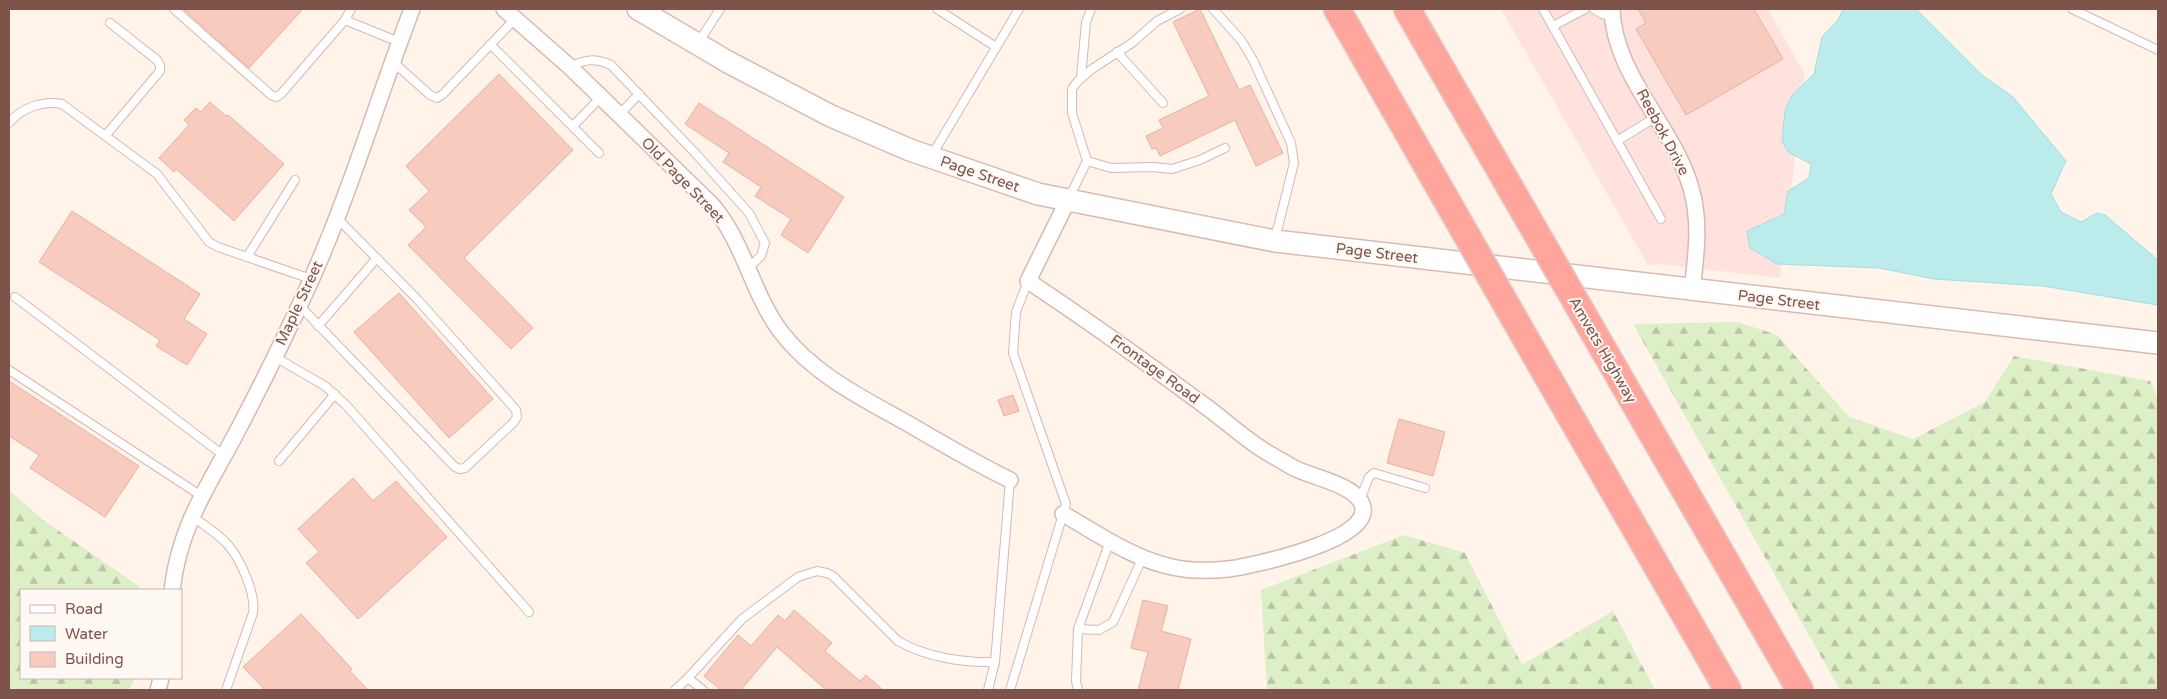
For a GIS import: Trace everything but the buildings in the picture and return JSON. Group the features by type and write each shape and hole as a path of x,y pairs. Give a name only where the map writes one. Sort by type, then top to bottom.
{"highway":[{"path":"1337,9 1728,690"},
{"name":"Amvets Highway","path":"1407,9 1800,690"}],"main road":[{"name":"Page Street","path":"638,9 770,86 831,116 931,157 1031,192 1275,241 2158,343"}],"street":[{"name":"Maple Street","path":"172,589 175,566 191,516 200,495 275,357 337,218 412,9"},
{"name":"Reebok Drive","path":"1612,13 1623,56 1682,164 1694,198 1697,232 1692,290"},
{"name":"Old Page Street","path":"510,14 570,67 713,206 725,220 734,236 760,298 781,332 805,358 848,390 981,466 1010,480"},
{"path":"1028,281 1068,200"},
{"name":"Frontage Road","path":"1028,281 1079,314 1260,448 1294,468 1347,489 1360,500"},
{"path":"1063,514 1110,541 1143,557 1170,567 1195,570 1226,569 1260,564 1299,553 1344,533 1361,519 1364,509 1360,500"}],"lane":[{"path":"174,9 271,95 276,97 281,94 345,20 351,9"},
{"path":"697,44 720,9"},
{"path":"937,9 996,47"},
{"path":"931,157 1019,9"},
{"path":"1081,78 1086,22 1091,9"},
{"path":"1068,200 1087,161 1070,104 1072,89 1081,78 1132,43 1157,21 1180,9"},
{"path":"1213,9 1240,40 1253,60 1291,143 1294,163 1275,241"},
{"path":"1543,9 1661,219"},
{"path":"1553,26 1585,9"},
{"path":"1594,9 1602,14 1612,13"},
{"path":"2072,9 2158,50"},
{"path":"392,61 430,96 437,98 491,45 510,14"},
{"path":"345,20 399,42"},
{"path":"106,135 160,71 160,65 157,60 110,23"},
{"path":"491,45 599,152"},
{"path":"1117,52 1163,103"},
{"path":"570,67 584,60 598,60 611,65 697,155 756,224 765,243 761,256 748,268"},
{"path":"619,115 639,94"},
{"path":"573,126 601,98"},
{"path":"9,123 30,108 52,102 62,104 157,174 210,242 218,247 311,279"},
{"path":"1617,141 1656,117"},
{"path":"1087,161 1111,168 1153,167 1172,169 1200,160 1224,148"},
{"path":"247,257 295,180"},
{"path":"299,305 455,467 465,468 517,417 516,410 418,300 337,218"},
{"path":"318,326 377,258"},
{"path":"1010,690 1066,504 1013,353 1016,312 1028,281"},
{"path":"15,297 223,455"},
{"path":"275,357 335,394 529,612"},
{"path":"9,370 200,495"},
{"path":"279,461 335,394"},
{"path":"1360,500 1369,477 1374,473 1425,488"},
{"path":"988,690 995,662 1010,480"},
{"path":"191,516 227,544 234,553 254,598 253,613 226,690"},
{"path":"1078,690 1076,681 1078,628 1110,541"},
{"path":"1078,628 1099,630 1113,622 1143,557"},
{"path":"675,690 734,627 751,612 798,577 817,571 833,576 898,641 909,648 920,652 977,662 995,662"},
{"path":"688,678 703,690"}],"shaded area":[{"path":"1501,9 1768,9 1805,75 1780,278 1659,264 1648,265"}],"green space":[{"path":"1738,322 1777,335 1849,417 1913,439 1985,402 2014,356 2150,381 2158,398 2158,690 1840,690 1633,324"},
{"path":"9,490 43,520 140,587 140,589 20,589 20,679 134,679 129,690 9,690"},
{"path":"1404,535 1465,553 1522,665 1613,611 1655,690 1267,690 1261,590"}],"water":[{"path":"1843,9 1916,9 1982,75 2013,97 2066,161 2051,194 2061,212 2081,222 2097,213 2105,215 2158,260 2158,305 2043,286 1934,279 1879,268 1777,264 1750,248 1747,231 1784,214 1788,191 1809,178 1811,164 1788,152 1782,141 1785,111 1792,95 1814,74 1822,37 1838,20"}]}
